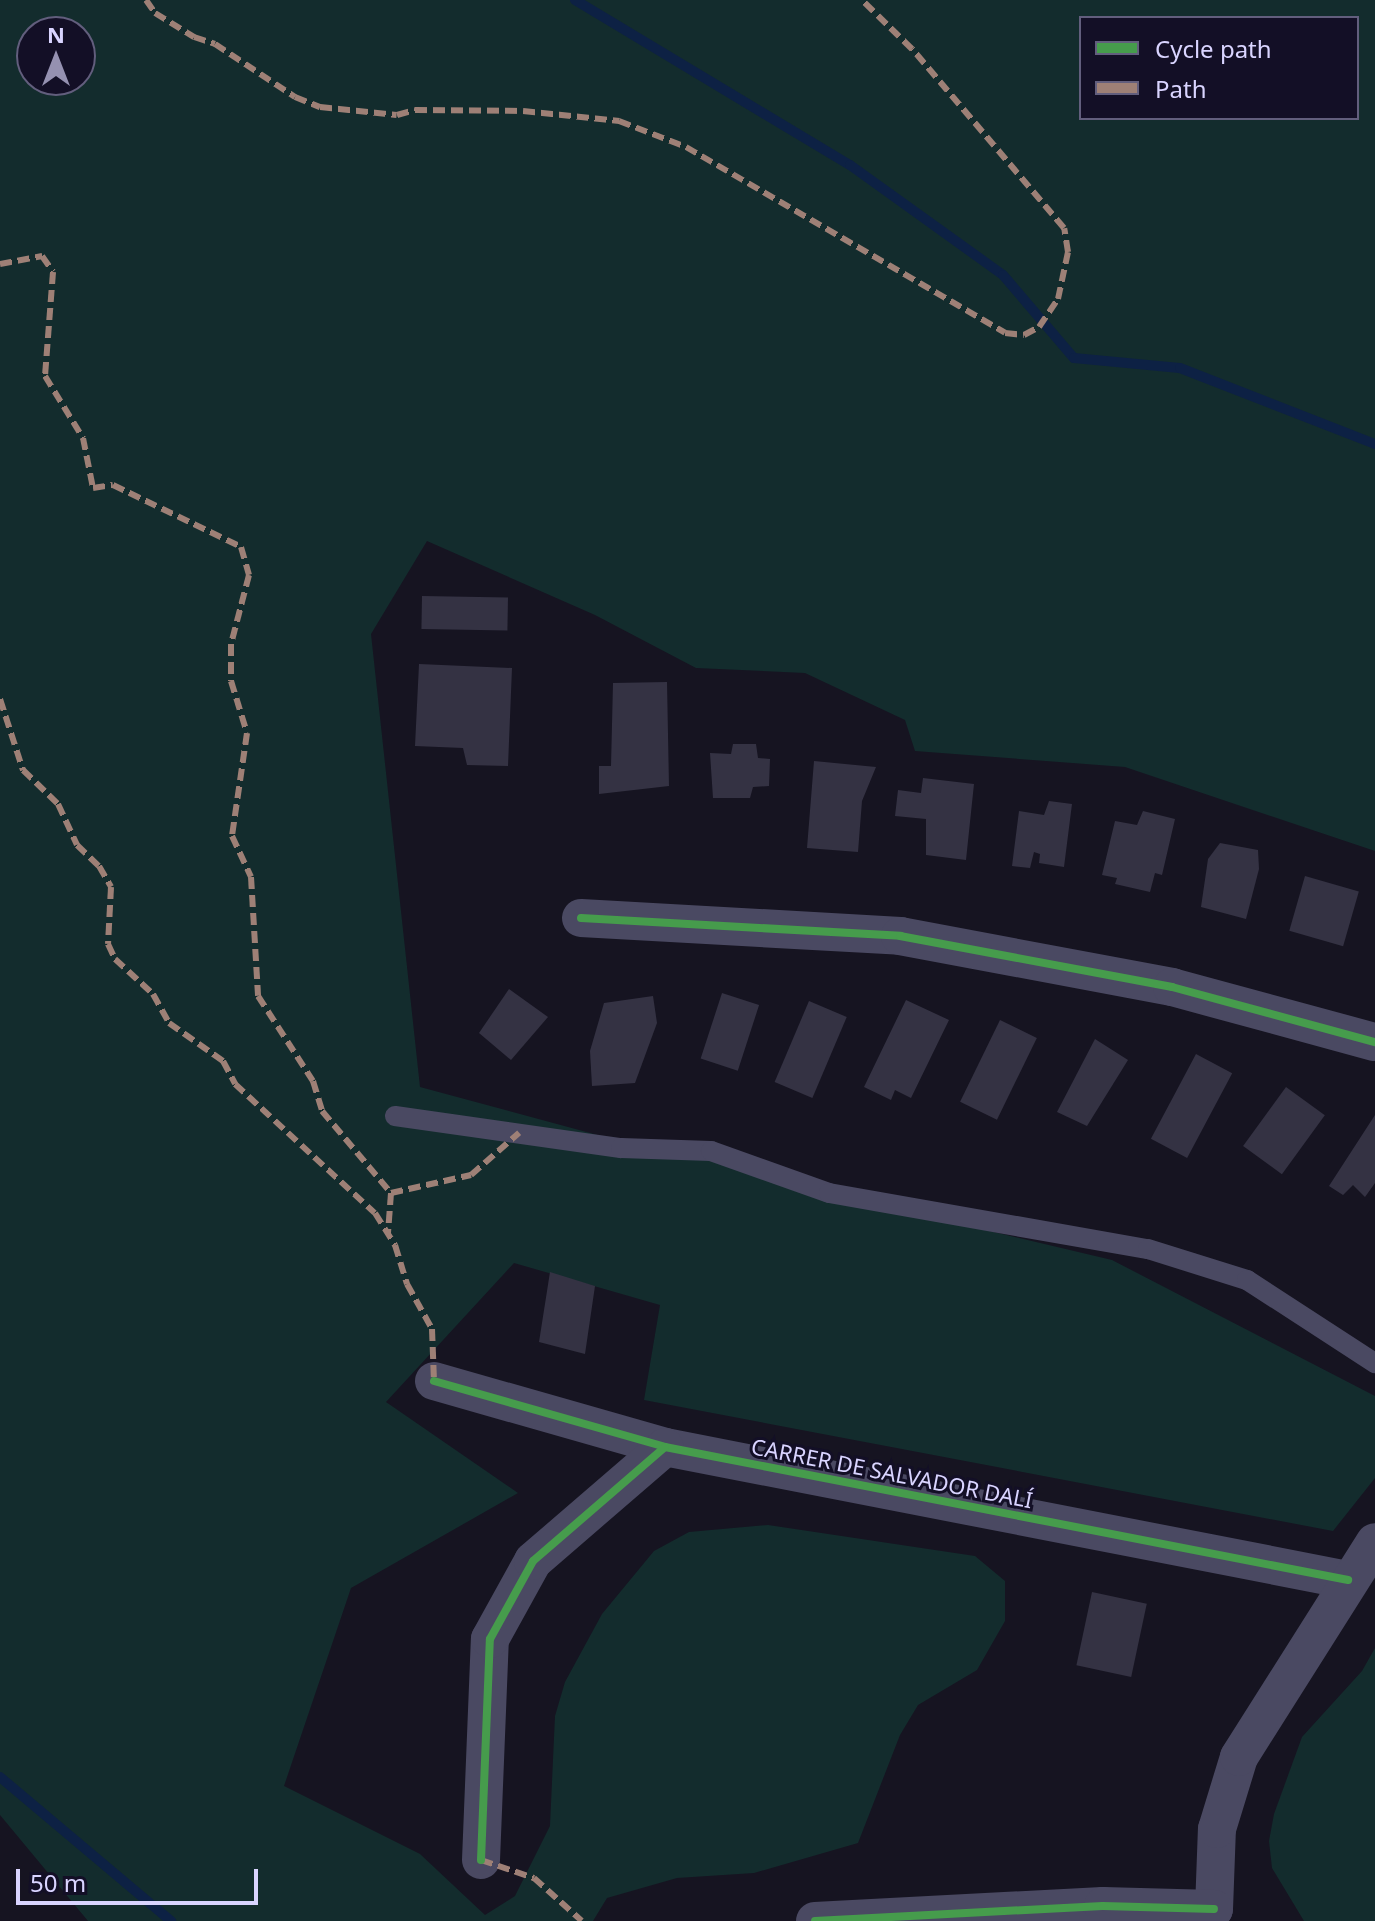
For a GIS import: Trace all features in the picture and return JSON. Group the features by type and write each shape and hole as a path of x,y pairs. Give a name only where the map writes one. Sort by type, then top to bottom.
{"street":[{"path":"581,918 900,936 1172,987 1375,1042"},
{"name":"CARRER DE SALVADOR DALÍ","path":"434,1381 665,1447 1348,1580"},
{"path":"481,1860 490,1639 533,1561 665,1447"},
{"path":"815,1921 1103,1906 1218,1915 1217,1829 1239,1757 1348,1580 1375,1542"}],"lane":[{"path":"395,1116 621,1148 711,1151 829,1193 1148,1249 1247,1280 1375,1363"}],"green space":[{"path":"0,0 1375,0 1375,851 1125,767 915,751 905,720 805,673 696,668 595,615 427,541 371,634 420,1087 664,1153 711,1151 829,1193 1112,1260 1375,1396 1375,1478 1333,1531 644,1400 660,1305 514,1263 386,1402 518,1493 351,1588 284,1786 420,1854 485,1915 515,1896 550,1826 555,1716 565,1682 602,1614 654,1551 689,1532 768,1525 975,1556 1005,1581 1005,1621 977,1670 918,1705 900,1735 858,1843 754,1873 677,1878 607,1898 593,1921 88,1921 0,1815"},
{"path":"1375,1648 1375,1921 1304,1921 1272,1868 1269,1841 1274,1814 1302,1737 1362,1671"}],"building":[{"path":"422,596 508,598 507,630 421,629"},
{"path":"419,664 512,668 508,766 467,765 463,748 415,746"},
{"path":"667,682 669,786 599,794 599,766 611,766 613,683"},
{"path":"733,744 756,744 758,758 770,759 769,786 753,787 750,798 713,798 710,753 731,754"},
{"path":"814,761 876,767 862,801 858,852 807,848"},
{"path":"923,778 974,784 966,860 926,855 926,819 895,816 898,790 921,793"},
{"path":"1049,801 1072,804 1064,867 1039,863 1040,854 1034,852 1030,868 1012,866 1019,811 1044,815"},
{"path":"1143,811 1175,819 1162,875 1155,873 1150,892 1115,884 1117,878 1102,875 1115,821 1137,825"},
{"path":"1220,843 1258,850 1259,869 1246,919 1201,907 1208,859"},
{"path":"1305,876 1359,891 1343,946 1289,931"},
{"path":"509,989 548,1017 511,1060 479,1033"},
{"path":"722,993 759,1005 738,1071 701,1059"},
{"path":"653,996 657,1023 635,1083 592,1086 590,1051 604,1003"},
{"path":"906,1000 949,1020 911,1098 895,1090 891,1100 864,1087"},
{"path":"809,1001 847,1017 812,1098 775,1082"},
{"path":"1000,1020 1037,1038 997,1120 960,1102"},
{"path":"1095,1039 1128,1060 1087,1126 1057,1112"},
{"path":"1196,1054 1232,1073 1187,1158 1151,1139"},
{"path":"1286,1087 1325,1115 1282,1174 1243,1146"},
{"path":"1375,1115 1375,1183 1365,1197 1353,1185 1343,1195 1329,1186"},
{"path":"550,1272 595,1286 585,1354 539,1342"},
{"path":"1092,1592 1147,1604 1131,1677 1076,1665"}],"waterway":[{"path":"575,0 850,165 1003,275 1074,358 1180,368 1375,444"},
{"path":"0,1777 171,1921"}],"marked path":[{"path":"146,0 155,13 194,37 215,44 295,97 320,107 397,115 415,110 523,111 619,121 686,147 1005,333 1024,335 1039,327 1058,299 1068,252 1064,228 912,49 862,0"},
{"path":"0,264 42,256 53,272 45,376 83,438 93,488 113,485 241,547 249,575 231,644 231,681 247,733 232,836 251,877 258,996 313,1081 322,1111 391,1193 388,1233"},
{"path":"0,699 23,770 58,804 77,845 99,866 111,887 108,944 115,959 153,994 169,1023 223,1061 235,1084 375,1213 395,1245 407,1284 432,1329 434,1381"},
{"path":"391,1193 471,1175 519,1133"},
{"path":"481,1860 534,1878 582,1921"}],"cycle path":[{"path":"581,918 900,936 1172,987 1375,1042"},
{"path":"434,1381 665,1447 1348,1580"},
{"path":"481,1860 490,1639 533,1561 665,1447"},
{"path":"815,1921 1103,1906 1214,1909"}]}
